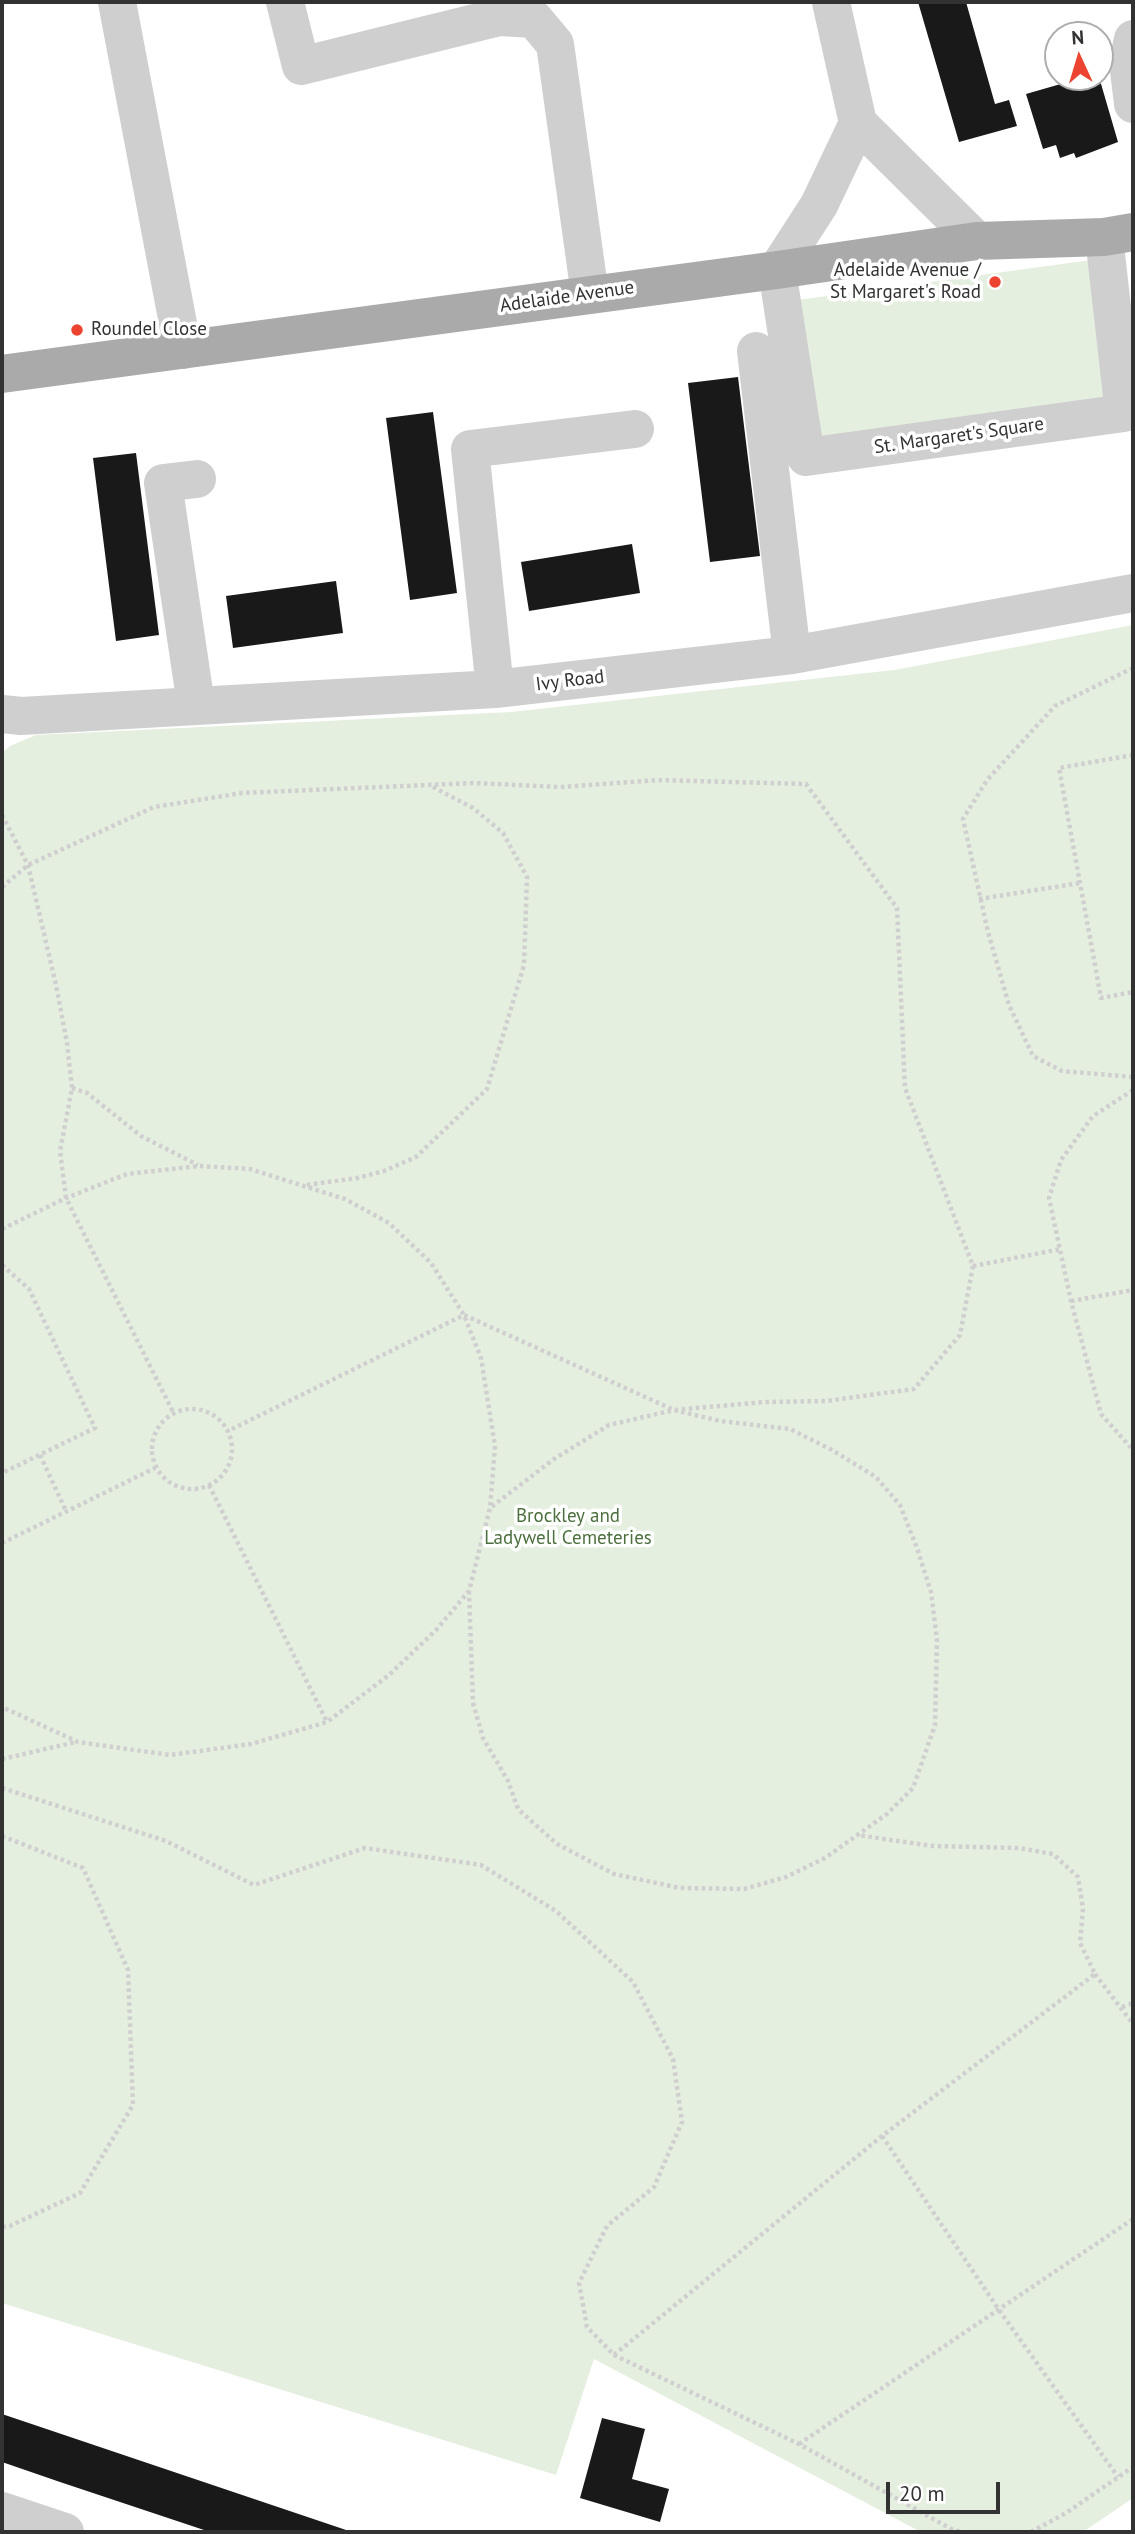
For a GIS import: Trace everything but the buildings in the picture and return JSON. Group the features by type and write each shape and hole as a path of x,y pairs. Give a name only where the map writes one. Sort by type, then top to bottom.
{"main road":[{"name":"Adelaide Avenue","path":"2,374 977,241 1119,234"}],"street":[{"path":"117,2 183,350"},
{"path":"285,2 301,66 532,10 555,44 590,295"},
{"path":"831,2 858,123 977,241"},
{"path":"1133,39 1128,62 1133,104"},
{"path":"776,270 819,205 858,123"},
{"name":"St. Margaret's Square","path":"776,270 806,457 1125,413 1119,234"},
{"path":"756,351 792,655"},
{"path":"495,689 470,449 635,429"},
{"path":"196,705 163,483 197,479"},
{"name":"Ivy Road","path":"2,714 21,716 495,689 792,655 1133,593"},
{"path":"2,2511 65,2532"}],"path":[{"path":"1133,668 1055,706 987,780 963,819 979,899 1009,1005 1033,1056 1062,1071 1133,1077"},
{"path":"1133,755 1059,768 1101,998 1133,992"},
{"path":"2,887 28,865 154,807 242,793 474,783 560,787 657,780 806,785 897,908 905,1088 972,1266 960,1335 914,1389 826,1401 765,1402 674,1410 609,1424 554,1459 490,1508"},
{"path":"306,1185 357,1178 384,1171 416,1157 487,1089 524,965 527,877 503,833 473,808 429,785"},
{"path":"2,816 28,865 56,985 72,1088 60,1151 66,1198 173,1412"},
{"path":"979,899 1080,883"},
{"path":"72,1088 87,1093 141,1136 199,1166"},
{"path":"1133,1090 1093,1116 1061,1160 1049,1198 1071,1301 1101,1413 1133,1450"},
{"path":"2,1229 66,1198 127,1174 199,1166 250,1169 306,1185 345,1199 389,1223 431,1263 464,1315 481,1358 495,1446 490,1508 469,1591 473,1703 483,1738 508,1781 518,1810 557,1844 614,1874 680,1888 744,1889 786,1877 825,1857 887,1814 913,1788 935,1725 938,1687 937,1640 931,1592 900,1505 876,1477 832,1450 790,1429 720,1421 674,1410 464,1315"},
{"path":"972,1266 1061,1249"},
{"path":"2,1265 29,1289 95,1428 2,1473"},
{"path":"1071,1301 1133,1290"},
{"path":"228,1431 464,1315"},
{"path":"189,1408 205,1410 219,1418 228,1431 232,1443 232,1457 227,1469 209,1485 192,1489 177,1486 155,1468 151,1450 154,1435 162,1422 173,1412 189,1408"},
{"path":"40,1455 66,1511"},
{"path":"2,1543 155,1468"},
{"path":"209,1485 327,1722"},
{"path":"2,1707 78,1742 170,1755 251,1744 327,1722 389,1675 436,1630 469,1591"},
{"path":"2,1759 78,1742"},
{"path":"2,1788 166,1841 254,1885 365,1848 481,1865 556,1911 633,1982 673,2059 682,2122 654,2187 607,2226 579,2283 587,2327 614,2355 799,2444 953,2530 964,2532"},
{"path":"857,1835 933,1846 1019,1848 1053,1854 1078,1877 1083,1909 1080,1943 1095,1974 1133,2024"},
{"path":"2,1836 83,1868 128,1970 133,2105 80,2193 10,2226 2,2227"},
{"path":"614,2355 882,2136 1095,1974"},
{"path":"1122,2007 1133,2003"},
{"path":"882,2136 999,2310 1118,2477"},
{"path":"799,2444 1133,2219"},
{"path":"1031,2532 1066,2513 1133,2467"}],"green space":[{"path":"1106,258 1124,413 806,457 783,302"},
{"name":"Brockley and Ladywell Cemeteries","path":"1133,625 1133,2498 1083,2532 921,2532 594,2359 556,2475 2,2303 2,753 10,746 36,735 511,712 894,670"}],"place":[{"name":"Adelaide Avenue / St Margaret's Road","path":"995,282"},
{"name":"Roundel Close","path":"77,330"}]}
